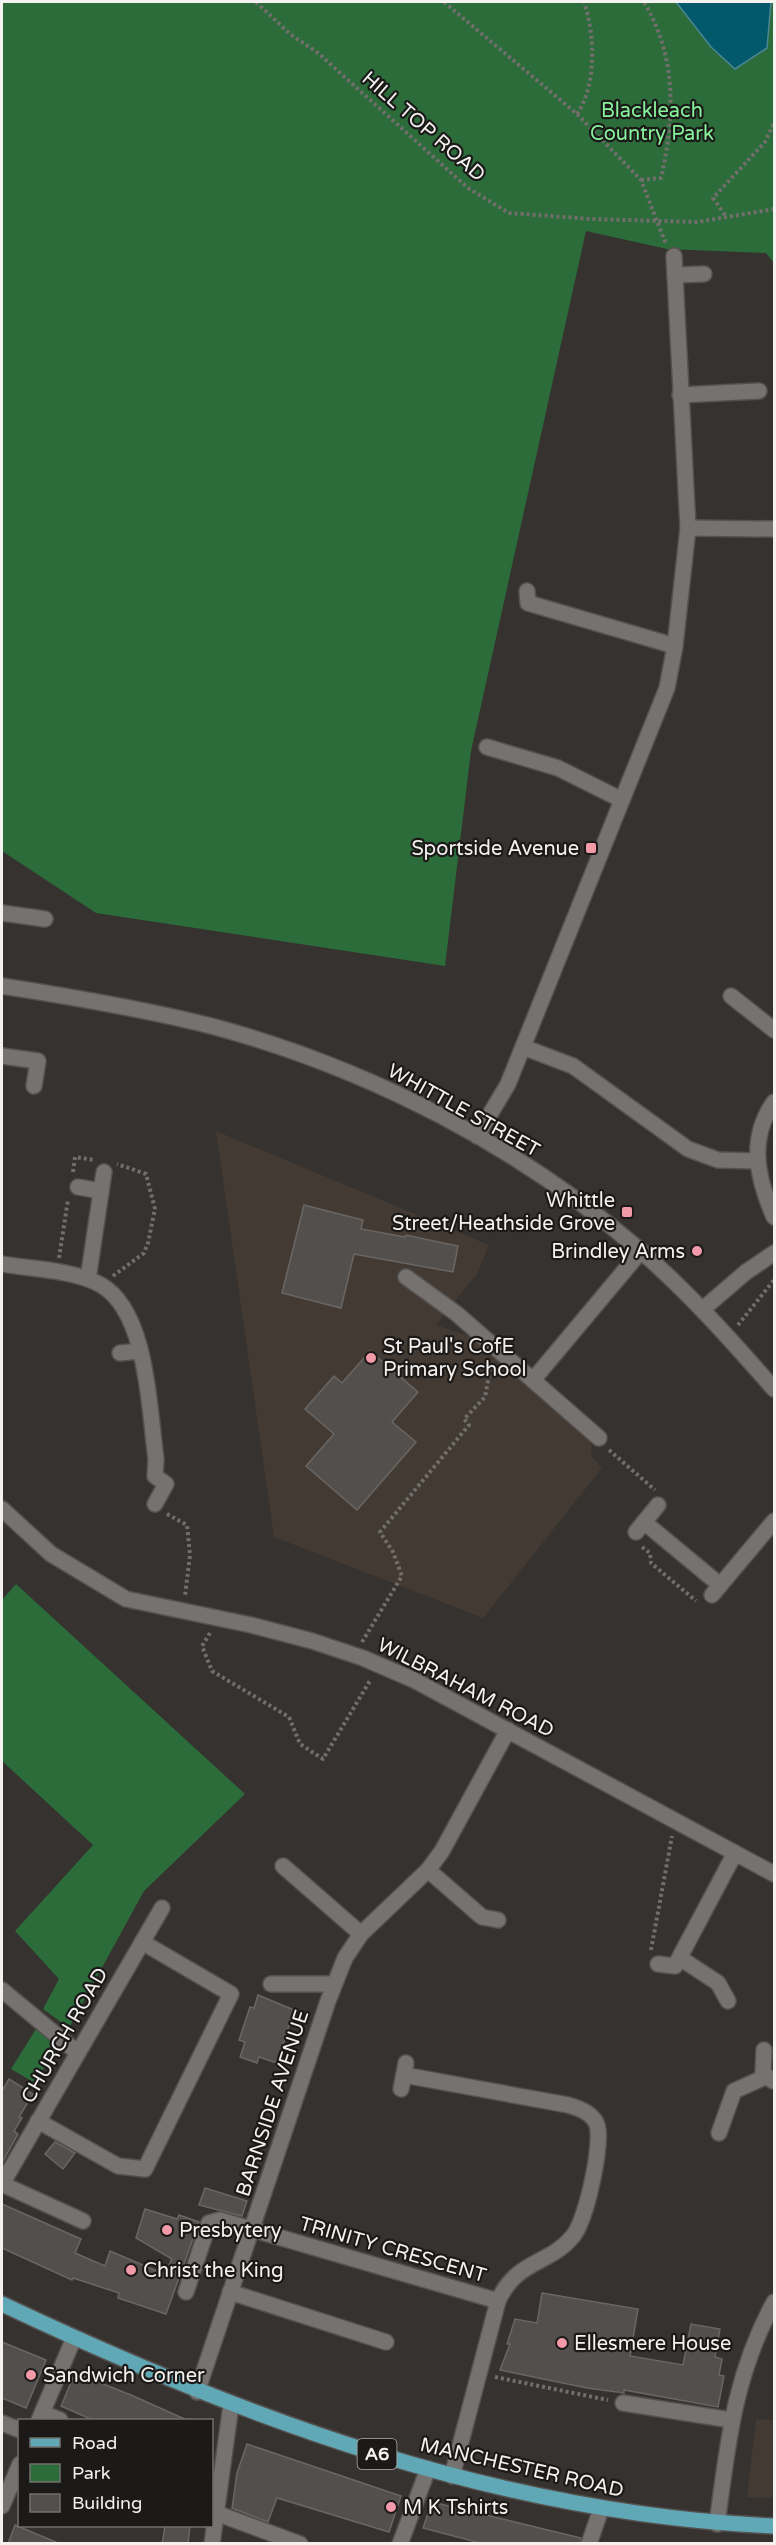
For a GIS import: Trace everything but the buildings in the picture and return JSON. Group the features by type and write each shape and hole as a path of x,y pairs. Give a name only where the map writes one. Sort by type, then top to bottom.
{"main road":[{"name":"MANCHESTER ROAD","path":"2,2304 74,2338 231,2405 452,2476 601,2509 717,2524 774,2526"}],"street":[{"path":"477,1136 499,1103 523,1047 667,687 675,646 688,528 674,256"},
{"path":"675,274 704,274"},
{"path":"681,395 759,391"},
{"path":"688,528 774,529"},
{"path":"527,591 528,603 675,646"},
{"path":"487,747 558,768 622,800"},
{"path":"2,913 45,919"},
{"name":"WHITTLE STREET","path":"2,986 186,1020 258,1040 382,1087 477,1136 556,1186 641,1251 704,1309 774,1389"},
{"path":"731,996 774,1030"},
{"path":"523,1047 573,1066 688,1149 718,1160 757,1161"},
{"path":"2,1056 38,1061 34,1086"},
{"path":"774,1102 762,1125 757,1161 764,1193 774,1216"},
{"path":"87,1279 104,1172"},
{"path":"78,1187 102,1191"},
{"path":"533,1380 641,1251"},
{"path":"704,1309 746,1272 774,1253"},
{"path":"2,1264 87,1279 110,1292 126,1309 133,1324 140,1351 156,1459 155,1476 166,1484 155,1504"},
{"path":"406,1277 457,1314 599,1438"},
{"path":"120,1353 140,1351"},
{"path":"658,1505 640,1527 716,1590 774,1521"},
{"name":"WILBRAHAM ROAD","path":"2,1509 51,1554 109,1591 145,1605 251,1625 379,1665 414,1680 774,1874"},
{"name":"BARNSIDE AVENUE","path":"197,2392 334,1984 345,1958 361,1934 428,1870 442,1851 508,1730"},
{"path":"658,1964 675,1966 735,1853"},
{"path":"283,1866 361,1934"},
{"path":"428,1870 482,1917 498,1920"},
{"name":"CHURCH ROAD","path":"2,2184 162,1908"},
{"path":"38,2121 118,2166 145,2169 231,1994 142,1942"},
{"path":"680,1958 713,1978 728,2001"},
{"path":"270,1984 334,1984"},
{"path":"2,1990 78,2053"},
{"path":"719,2133 734,2091 770,2079 764,2050"},
{"name":"TRINITY CRESCENT","path":"186,2292 209,2223 220,2220 498,2301 512,2278 571,2239 579,2229 588,2203 597,2146 597,2124 590,2115 579,2108 404,2076"},
{"path":"2,2184 83,2221"},
{"path":"230,2292 386,2342"},
{"path":"452,2476 498,2301"},
{"path":"717,2524 732,2420 747,2358 774,2302"},
{"path":"40,2417 74,2338"},
{"path":"623,2403 732,2420"},
{"path":"212,2544 216,2513 215,2486 231,2405"},
{"path":"2,2423 18,2429"},
{"path":"2,2506 18,2469"},
{"path":"400,2544 428,2469"},
{"path":"588,2544 601,2509"},
{"path":"216,2513 300,2544"}],"path":[{"name":"HILL TOP ROAD","path":"256,2 290,34 318,52 468,188 509,213 697,222 725,215 774,209"},
{"path":"444,2 577,114 641,180 658,221 667,251 674,256"},
{"path":"577,114 587,88 594,38 584,2"},
{"path":"641,180 661,178 671,133 670,78 656,23 644,2"},
{"path":"725,215 713,198 765,142 774,123"},
{"path":"728,1337 774,1280"},
{"path":"353,1655 402,1576 393,1552 380,1532 469,1425 464,1419 485,1397 494,1347"},
{"path":"599,1438 613,1455 658,1493 658,1505"},
{"path":"155,1504 187,1525 190,1555 182,1613"},
{"path":"640,1527 631,1538 650,1553 651,1563 702,1607 716,1590"},
{"path":"217,1619 202,1646 212,1671 289,1717 300,1744 323,1758 379,1665"},
{"path":"658,1964 649,1962 675,1821"},
{"path":"478,2373 623,2403"}],"shaded area":[{"name":"St Paul's CofE Primary School","path":"216,1131 489,1245 477,1274 436,1325 470,1336 586,1436 592,1446 591,1456 602,1468 483,1618 274,1537"},
{"path":"756,2419 774,2420 774,2498 747,2497"}],"green space":[{"name":"Blackleach Country Park","path":"2,2 774,2 774,263 766,253 667,249 586,231 471,751 445,966 96,913 2,851"},
{"path":"16,1584 245,1794 144,1891 69,2028 43,2009 59,1979 15,1931 93,1845 2,1761 2,1600"},
{"path":"36,2029 57,2046 35,2083 11,2069"}],"water":[{"path":"676,2 771,2 767,48 735,69 711,47"}],"place":[{"name":"Sportside Avenue","path":"591,848"},
{"name":"Whittle Street/Heathside Grove","path":"627,1212"},
{"name":"Brindley Arms","path":"697,1251"},
{"name":"St Paul's CofE Primary School","path":"371,1358"},
{"name":"Presbytery","path":"167,2230"},
{"name":"Christ the King","path":"131,2270"},
{"name":"Ellesmere House","path":"562,2343"},
{"name":"Sandwich Corner","path":"31,2375"},
{"name":"M K Tshirts","path":"391,2507"}]}
